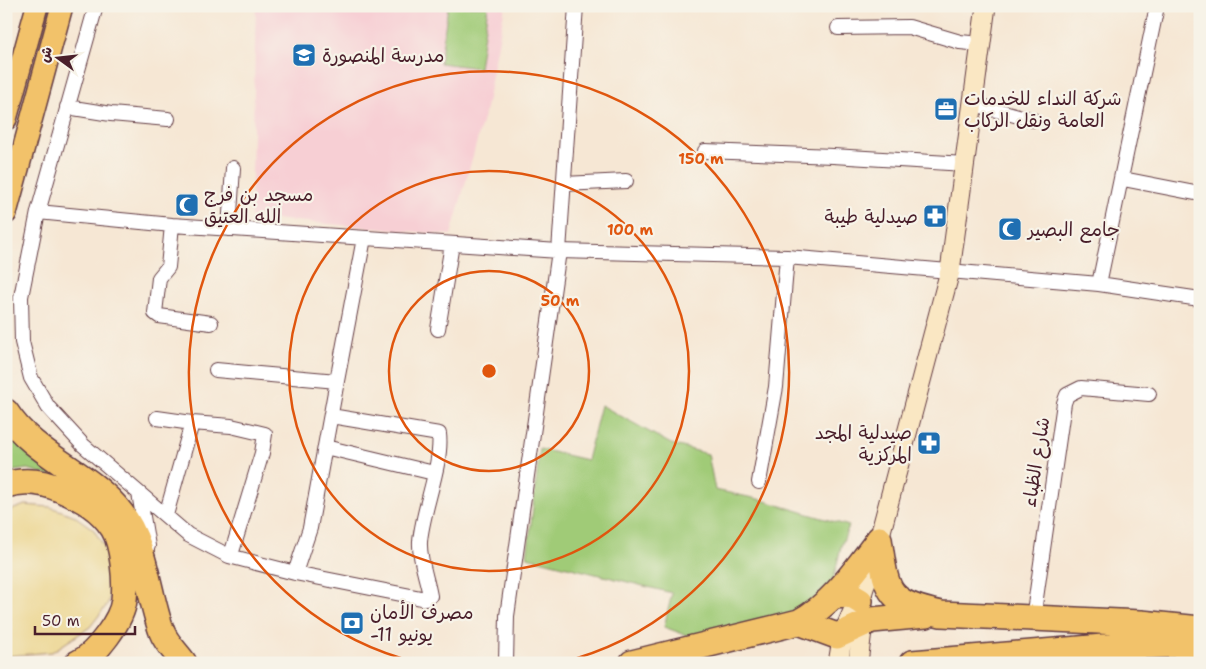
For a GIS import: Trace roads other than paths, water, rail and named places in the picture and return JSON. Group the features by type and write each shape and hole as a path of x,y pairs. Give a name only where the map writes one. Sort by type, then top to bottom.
{"highway":[{"path":"6,412 14,424 34,442 93,485 122,513 137,545 162,634 184,663"},
{"path":"6,485 20,480 52,485 89,502 114,529 123,563 124,601 109,634 88,659 78,663"},
{"path":"632,663 799,622 812,615 833,596 879,539"},
{"path":"879,539 885,574 896,597 914,608 941,614"},
{"path":"833,596 850,595 862,612 893,617 941,614 1141,623 1200,629"},
{"path":"799,622 815,626 832,636 843,634 862,612"},
{"path":"912,663 1103,647 1200,644"}],"main road":[{"path":"6,119 37,6"},
{"path":"6,213 62,6"},
{"path":"858,663 862,612 879,539 950,271 986,6"},
{"path":"838,663 843,634"}],"street":[{"path":"96,6 38,212 21,297 22,342 31,378 48,407 72,432 188,535 231,555 295,573 426,599 430,596 421,557 420,542 434,473 439,436 437,433 331,416"},
{"path":"506,663 507,616 559,251 576,6"},
{"path":"1099,284 1123,179 1157,6"},
{"path":"838,28 908,27 960,42 981,44"},
{"path":"974,104 1033,120"},
{"path":"67,108 168,119"},
{"path":"705,151 964,164"},
{"path":"229,229 233,168"},
{"path":"1123,179 1200,194"},
{"path":"564,184 626,181"},
{"path":"38,212 172,225 559,251 787,257 1099,284 1200,299"},
{"path":"172,225 168,267 159,278 155,313 158,316 211,323"},
{"path":"295,573 310,528 364,238"},
{"path":"438,329 452,244"},
{"path":"759,482 776,387 787,257"},
{"path":"216,370 337,381"},
{"name":"شارع الظباء","path":"1034,618 1047,511 1064,403 1067,395 1081,388 1149,394"},
{"path":"157,418 231,426 266,434 231,555"},
{"path":"166,515 192,423"},
{"path":"325,448 434,473"},
{"path":"139,493 146,536 170,624 193,663"}],"place":[{"name":"مدرسة المنصورة","path":"304,55"},
{"name":"شركة النداء للخدمات العامة ونقل الركاب","path":"946,109"},
{"name":"مسجد بن فرج الله العتيق","path":"187,205"},
{"name":"صيدلية طيبة","path":"935,216"},
{"name":"جامع البصير","path":"1010,229"},
{"name":"صيدلية المجد المركزية","path":"929,443"},
{"name":"مصرف الأمان -11 يونيو","path":"352,623"}]}
